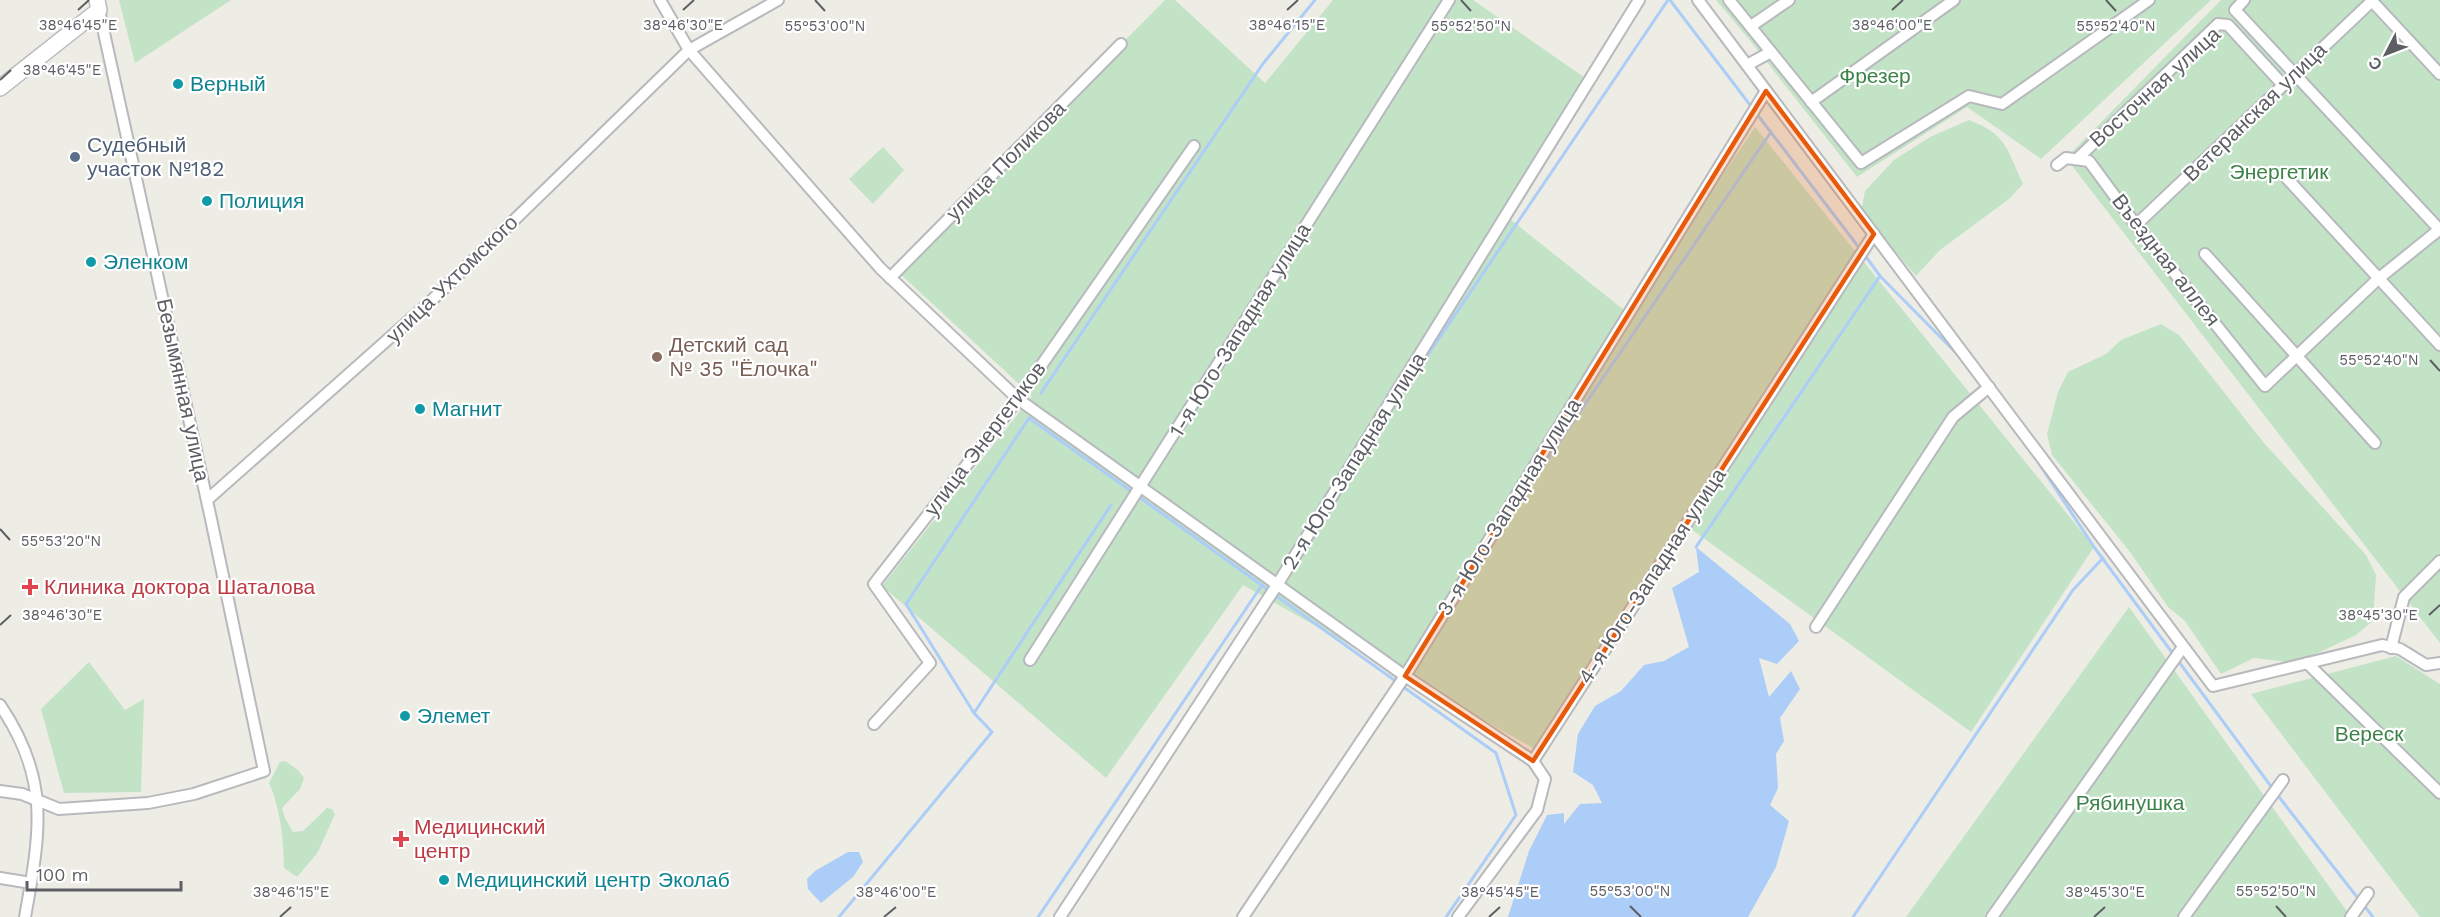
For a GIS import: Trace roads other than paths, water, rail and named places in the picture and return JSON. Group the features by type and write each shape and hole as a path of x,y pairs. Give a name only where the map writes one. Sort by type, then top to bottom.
{"street":[{"path":"660,0 690,50 890,278 1018,399 1405,676 1533,761 1545,779 1537,810 1458,917"},
{"name":"улица Ухтомского","path":"207,500 430,302 690,50 778,0"},
{"name":"1-я Юго-Западная улица","path":"1030,660 1449,0"},
{"name":"2-я Юго-Западная улица","path":"1060,917 1277,585 1639,0"},
{"path":"1698,0 2213,686 2382,645 2400,650 2426,665 2440,663"},
{"path":"1729,0 1861,163 1969,96 2002,104 2149,0"},
{"path":"1751,26 1788,0"},
{"path":"1811,102 1954,0"},
{"name":"Восточная улица","path":"2244,0 2235,10 2294,75"},
{"path":"2372,1 2440,74"},
{"name":"Ветеранская улица","path":"2136,225 2372,1"},
{"path":"0,88 98,5"},
{"name":"Безымянная улица","path":"38,800 59,809 148,803 194,794 264,771 98,5"},
{"name":"Восточная улица","path":"2077,159 2218,24 2228,25 2283,85"},
{"name":"улица Поликова","path":"890,278 1121,44"},
{"path":"1747,65 1771,52"},
{"path":"2294,75 2440,230 2379,279 2297,355"},
{"name":"3-я Юго-Западная улица","path":"1243,917 1405,676 1766,90"},
{"name":"улица Энергетиков","path":"874,724 930,663 874,584 1018,399 1194,146"},
{"path":"2057,165 2066,158 2077,159"},
{"name":"Въездная аллея","path":"2077,159 2089,161 2136,225 2265,386 2297,355"},
{"path":"2282,173 2440,345"},
{"name":"4-я Юго-Западная улица","path":"1533,761 1874,234"},
{"path":"2205,254 2375,443"},
{"path":"1816,627 1953,417 1989,387"},
{"path":"2391,648 2404,597 2440,561"},
{"path":"1992,917 2183,647"},
{"path":"2307,663 2440,793"},
{"path":"0,705 13,725 36,782 37,840 25,917"},
{"path":"2184,917 2283,780"},
{"path":"0,791 22,794 38,800"},
{"path":"0,879 31,884"},
{"path":"2351,917 2368,893"}],"water":[{"path":"1696,547 1790,624 1799,641 1777,664 1759,658 1769,697 1791,671 1800,689 1780,718 1784,741 1776,754 1778,788 1770,805 1789,821 1776,867 1748,917 1508,917 1529,851 1547,815 1564,813 1564,824 1580,804 1602,803 1593,785 1573,772 1578,734 1595,706 1621,691 1644,665 1664,661 1689,647 1672,588 1699,572"},
{"path":"848,852 859,852 863,862 853,877 821,903 808,889 807,879 815,871"}],"waterway":[{"path":"1041,393 1262,65 1315,0"},
{"path":"1394,405 1668,0"},
{"path":"1670,0 1860,249"},
{"path":"1523,495 1771,132"},
{"path":"1864,254 1880,276 1962,359"},
{"path":"1696,547 1880,276"},
{"path":"1220,370 1239,343"},
{"path":"839,917 992,732 974,713 906,604 1029,418 1270,591"},
{"path":"2034,456 2094,547 2270,785"},
{"path":"974,713 1111,505"},
{"path":"1853,917 2073,590 2103,558"},
{"path":"1038,917 1262,585"},
{"path":"1275,595 1397,682"},
{"path":"1402,686 1496,753 1516,815 1446,917"},
{"path":"2279,797 2357,897"},
{"path":"2366,908 2373,917"}],"place":[{"name":"Верный","path":"178,84"},
{"name":"Судебный участок №182","path":"75,157"},
{"name":"Полиция","path":"207,201"},
{"name":"Эленком","path":"91,262"},
{"name":"Детский сад № 35 \"Ёлочка\"","path":"657,357"},
{"name":"Магнит","path":"420,409"},
{"name":"Клиника доктора Шаталова","path":"30,587"},
{"name":"Элемет","path":"405,716"},
{"name":"Медицинский центр","path":"401,839"},
{"name":"Медицинский центр Эколаб","path":"444,880"}],"park label":[{"name":"Фрезер","path":"1875,76"},
{"name":"Энергетик","path":"2279,172"},
{"name":"Вереск","path":"2369,734"},
{"name":"Рябинушка","path":"2130,803"}]}
